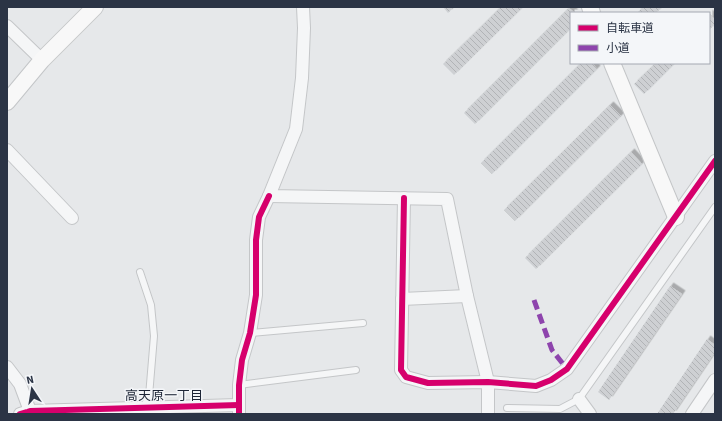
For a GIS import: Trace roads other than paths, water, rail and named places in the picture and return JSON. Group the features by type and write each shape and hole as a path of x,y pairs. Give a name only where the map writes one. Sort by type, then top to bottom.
{"street":[{"path":"7,367 20,384 25,412 239,410 239,385 242,360 250,333 256,295 256,240 259,217 296,129 302,78 304,28 303,7"},
{"path":"7,102 42,60 91,8"},
{"path":"7,26 42,60"},
{"path":"612,64 676,217"},
{"path":"7,150 72,218"},
{"path":"404,198 401,370 406,377 428,383 488,382 536,386 552,380 567,369 715,161"},
{"path":"269,196 447,199 467,296 488,382 488,414"},
{"path":"402,299 467,296"},
{"path":"692,414 715,380"},
{"path":"579,399 590,414"}],"lane":[{"path":"507,408 560,409 579,399 715,207"},
{"path":"140,272 150,305 154,336 149,396 142,411"},
{"path":"250,333 363,322"},
{"path":"239,385 356,370"}],"district":[{"name":"高天原一丁目","path":"164,396"}]}
